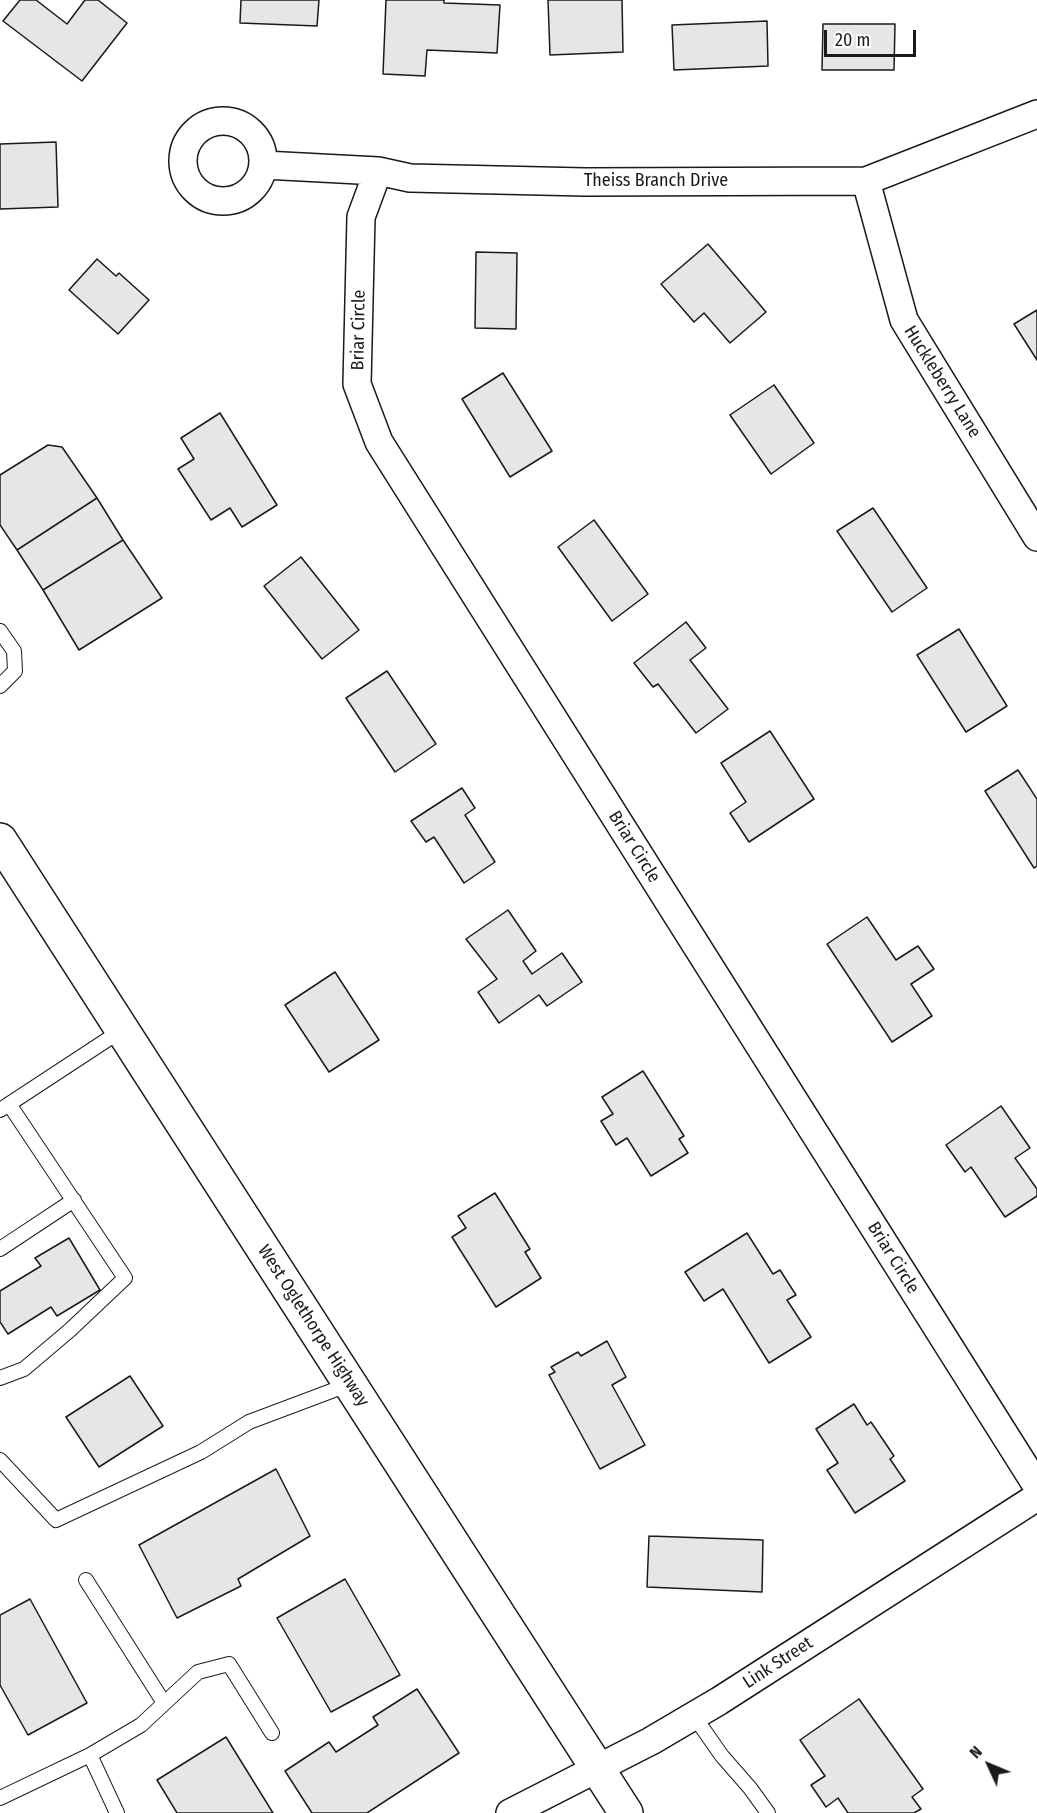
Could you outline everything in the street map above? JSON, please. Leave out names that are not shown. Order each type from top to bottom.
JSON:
[{"type":"highway","name":"West Oglethorpe Highway","points":[[0,840],[626,1813]]},
{"type":"street","name":"Theiss Branch Drive","points":[[264,165],[378,171],[410,178],[562,181],[866,181],[1037,114]]},
{"type":"street","name":"Briar Circle","points":[[378,171],[361,218],[357,384],[379,441],[1037,1486]]},
{"type":"street","name":"Huckleberry Lane","points":[[866,181],[904,320],[1037,537]]},
{"type":"street","name":"Link Street","points":[[510,1813],[651,1742],[1037,1497]]},
{"type":"lane","points":[[0,631],[14,651],[15,671],[0,686]]},
{"type":"lane","points":[[0,1378],[24,1369],[70,1330],[125,1278],[74,1200],[4,1107],[123,1030]]},
{"type":"lane","points":[[0,1249],[74,1200]]},
{"type":"lane","points":[[0,1460],[56,1520],[201,1452],[249,1422],[350,1384]]},
{"type":"lane","points":[[86,1580],[164,1703]]},
{"type":"lane","points":[[0,1798],[90,1755],[141,1725],[198,1672],[230,1664],[272,1733]]},
{"type":"lane","points":[[694,1716],[722,1756],[768,1813]]},
{"type":"lane","points":[[90,1755],[117,1813]]},
{"type":"building","points":[[20,0],[36,0],[67,24],[85,0],[98,0],[127,23],[82,81],[3,21]]},
{"type":"building","points":[[241,0],[319,0],[317,26],[240,23]]},
{"type":"building","points":[[386,0],[444,0],[444,3],[500,5],[497,53],[427,50],[425,76],[383,74]]},
{"type":"building","points":[[548,0],[622,0],[623,52],[550,55]]},
{"type":"building","points":[[767,21],[768,66],[674,70],[672,25]]},
{"type":"building","points":[[823,24],[895,24],[894,70],[822,70]]},
{"type":"building","points":[[56,142],[58,207],[0,209],[0,144]]},
{"type":"building","points":[[708,244],[766,312],[730,343],[704,313],[694,322],[661,284]]},
{"type":"building","points":[[476,252],[517,253],[516,329],[475,328]]},
{"type":"building","points":[[97,259],[116,276],[119,273],[149,300],[118,334],[69,290]]},
{"type":"building","points":[[1037,310],[1037,360],[1014,324]]},
{"type":"building","points":[[503,373],[552,451],[510,477],[462,399]]},
{"type":"building","points":[[774,385],[814,443],[771,474],[730,415]]},
{"type":"building","points":[[220,413],[277,505],[242,527],[230,508],[211,520],[178,469],[194,459],[181,438]]},
{"type":"building","points":[[48,445],[62,447],[97,498],[17,550],[0,525],[0,475]]},
{"type":"building","points":[[97,498],[123,540],[43,590],[17,550]]},
{"type":"building","points":[[873,508],[927,588],[892,612],[837,531]]},
{"type":"building","points":[[594,520],[648,594],[612,621],[558,547]]},
{"type":"building","points":[[123,540],[162,598],[79,650],[43,590]]},
{"type":"building","points":[[301,557],[359,630],[322,659],[264,586]]},
{"type":"building","points":[[686,622],[706,648],[690,660],[728,709],[696,733],[658,684],[653,687],[634,663]]},
{"type":"building","points":[[959,629],[1007,706],[966,732],[917,655]]},
{"type":"building","points":[[387,671],[436,744],[395,772],[346,698]]},
{"type":"building","points":[[770,731],[814,799],[749,842],[730,813],[746,802],[721,763]]},
{"type":"building","points":[[1018,770],[1037,799],[1037,866],[1034,868],[985,791]]},
{"type":"building","points":[[462,788],[475,808],[465,815],[495,862],[464,883],[434,837],[426,842],[411,821]]},
{"type":"building","points":[[508,910],[536,951],[523,961],[532,974],[562,953],[582,982],[547,1006],[539,995],[499,1023],[478,992],[497,979],[466,939]]},
{"type":"building","points":[[867,917],[896,960],[918,946],[934,969],[911,984],[932,1016],[892,1042],[827,944]]},
{"type":"building","points":[[335,972],[379,1040],[329,1072],[285,1005]]},
{"type":"building","points":[[643,1071],[684,1136],[679,1139],[688,1153],[651,1176],[627,1138],[616,1145],[601,1121],[613,1114],[602,1097]]},
{"type":"building","points":[[1001,1106],[1030,1148],[1015,1158],[1037,1189],[1037,1196],[1005,1217],[971,1167],[965,1172],[946,1145]]},
{"type":"building","points":[[495,1193],[530,1249],[525,1252],[541,1278],[496,1307],[452,1237],[466,1228],[458,1216]]},
{"type":"building","points":[[747,1233],[773,1274],[780,1270],[796,1295],[787,1300],[811,1337],[769,1363],[723,1289],[704,1301],[685,1272]]},
{"type":"building","points":[[69,1238],[100,1290],[57,1316],[51,1307],[8,1334],[0,1322],[0,1291],[41,1266],[35,1258]]},
{"type":"building","points":[[607,1341],[626,1377],[612,1385],[645,1445],[600,1469],[549,1375],[555,1372],[551,1367],[578,1352],[581,1356]]},
{"type":"building","points":[[130,1376],[163,1426],[99,1467],[66,1417]]},
{"type":"building","points":[[854,1404],[867,1425],[871,1422],[894,1456],[890,1459],[905,1481],[855,1513],[827,1470],[838,1463],[816,1429]]},
{"type":"building","points":[[276,1469],[310,1536],[238,1579],[241,1586],[177,1618],[139,1545]]},
{"type":"building","points":[[649,1536],[763,1540],[762,1592],[647,1587]]},
{"type":"building","points":[[345,1579],[400,1675],[331,1712],[277,1618]]},
{"type":"building","points":[[30,1599],[87,1703],[28,1735],[0,1685],[0,1615]]},
{"type":"building","points":[[417,1689],[459,1753],[367,1813],[312,1813],[285,1771],[329,1742],[336,1752],[378,1725],[373,1717]]},
{"type":"building","points":[[859,1699],[923,1789],[912,1797],[921,1809],[914,1813],[848,1813],[838,1798],[826,1807],[811,1785],[825,1776],[800,1740]]},
{"type":"building","points":[[226,1737],[273,1813],[177,1813],[157,1780]]}]
